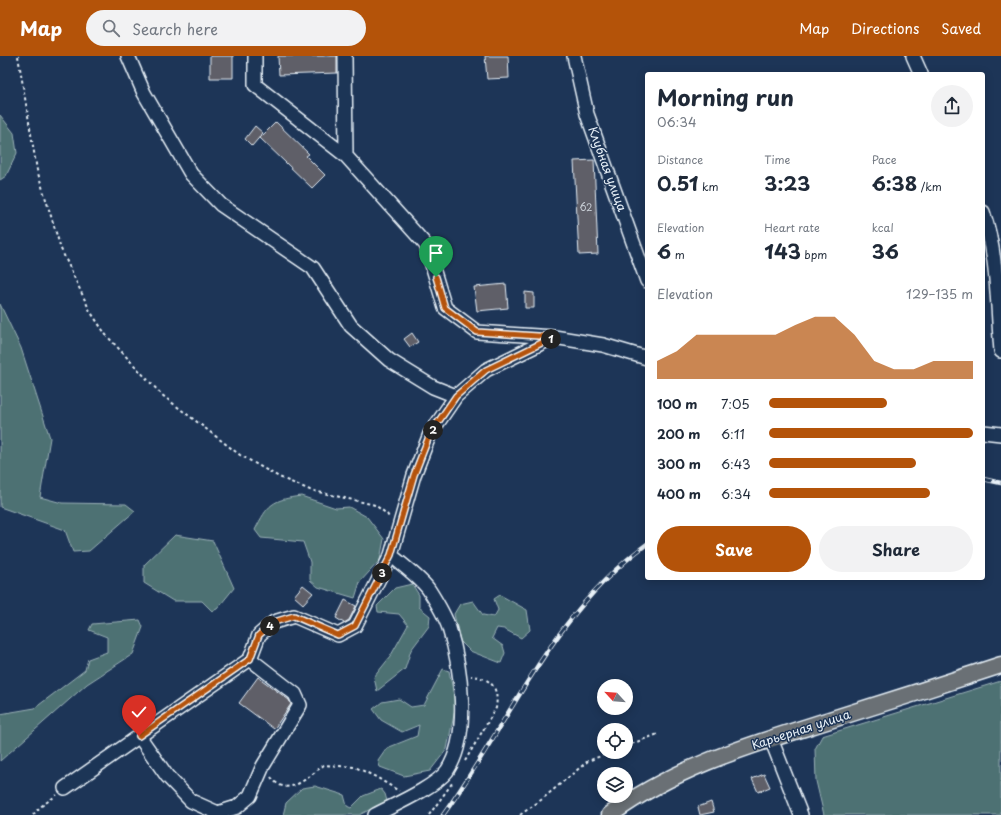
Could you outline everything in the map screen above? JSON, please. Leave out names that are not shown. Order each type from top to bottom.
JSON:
[{"type":"main road","name":"Карьерная улица","points":[[610,815],[631,799],[681,772],[715,758],[1001,665]]},
{"type":"street","points":[[128,56],[144,93],[191,174],[221,205],[313,268],[351,326],[389,360],[433,387],[456,396]]},
{"type":"street","points":[[255,56],[255,85],[346,156],[426,245],[445,308],[477,332],[554,337],[603,345],[645,357]]},
{"type":"street","points":[[345,56],[346,156]]},
{"type":"street","name":"Клубная улица","points":[[574,56],[587,114],[645,275]]},
{"type":"street","points":[[912,56],[920,72]]},
{"type":"street","points":[[985,220],[995,260],[1001,351]]},
{"type":"street","points":[[66,788],[250,659],[259,635],[274,622],[294,616],[338,635],[355,626],[391,555],[414,475],[430,434],[456,396],[486,370],[554,337]]},
{"type":"street","points":[[985,432],[1001,434]]},
{"type":"street","points":[[375,815],[438,781],[447,770],[459,741],[462,718],[462,700],[459,675],[449,627],[428,589],[391,555]]},
{"type":"street","points":[[139,736],[167,776],[191,802],[218,813],[237,807],[250,796],[263,766],[300,705],[294,694],[250,659]]},
{"type":"street","points":[[771,739],[801,815]]},
{"type":"path","points":[[18,56],[37,170],[61,249],[90,312],[106,335],[162,396],[240,455],[279,477],[310,490],[375,505],[387,514],[397,532]]},
{"type":"path","points":[[633,743],[658,734]]},
{"type":"path","points":[[520,815],[542,800],[588,761],[597,757]]},
{"type":"path","points":[[263,766],[276,783],[286,787],[298,784],[324,765],[355,767],[376,777],[408,797]]},
{"type":"path","points":[[34,815],[40,808],[66,788]]},
{"type":"green space","points":[[0,115],[14,133],[17,153],[6,176],[0,180]]},
{"type":"green space","points":[[0,304],[21,348],[50,438],[40,497],[62,503],[126,504],[135,511],[89,551],[73,552],[65,530],[0,507]]},
{"type":"green space","points":[[301,496],[336,508],[349,507],[367,517],[384,539],[380,560],[360,582],[355,598],[318,587],[310,580],[310,562],[303,542],[261,538],[255,530],[264,514],[272,505],[283,499]]},
{"type":"green space","points":[[175,535],[213,541],[234,588],[217,609],[212,611],[202,601],[173,601],[144,583],[144,565]]},
{"type":"green space","points":[[412,584],[419,595],[419,607],[430,616],[429,626],[411,650],[405,669],[377,691],[374,677],[390,657],[408,625],[399,614],[378,612],[377,606],[395,588]]},
{"type":"green space","points":[[500,595],[527,610],[530,630],[521,638],[504,629],[497,628],[492,638],[503,646],[505,653],[501,663],[470,651],[460,641],[454,614],[460,604],[473,601],[483,615],[494,617],[498,610],[494,599]]},
{"type":"green space","points":[[140,620],[143,627],[133,654],[87,684],[0,761],[0,714],[35,708],[85,670],[88,659],[107,652],[107,637],[89,630],[92,624]]},
{"type":"green space","points":[[443,669],[449,671],[456,705],[447,749],[430,771],[404,776],[380,767],[378,761],[387,748],[417,736],[419,725],[402,732],[381,720],[373,709],[382,702],[399,699],[411,707],[424,705]]},
{"type":"green space","points":[[1001,681],[1001,815],[824,815],[816,781],[815,749],[822,736]]},
{"type":"green space","points":[[315,786],[344,795],[347,806],[351,808],[363,796],[381,789],[385,794],[387,801],[359,815],[283,815],[286,803],[302,788]]},
{"type":"building","points":[[210,56],[233,56],[233,78],[210,78]]},
{"type":"building","points":[[278,56],[337,56],[337,73],[279,75]]},
{"type":"building","points":[[485,56],[508,56],[509,78],[487,79]]},
{"type":"building","points":[[276,122],[309,154],[306,156],[325,175],[312,188],[260,138]]},
{"type":"building","points":[[255,126],[263,133],[252,146],[245,139]]},
{"type":"building","points":[[594,160],[598,254],[579,255],[574,161]]},
{"type":"building","points":[[506,284],[508,308],[477,311],[474,287]]},
{"type":"building","points":[[525,292],[534,293],[534,308],[525,308]]},
{"type":"building","points":[[412,333],[418,342],[410,347],[404,339]]},
{"type":"building","points":[[303,585],[313,593],[303,604],[294,596]]},
{"type":"building","points":[[345,600],[356,606],[349,620],[344,623],[336,618]]},
{"type":"building","points":[[258,677],[289,700],[291,704],[274,729],[239,703]]},
{"type":"building","points":[[764,774],[770,787],[758,792],[752,779]]},
{"type":"building","points":[[711,802],[714,812],[700,815],[698,807]]},
{"type":"railway","points":[[985,479],[1001,483]]},
{"type":"railway","points":[[443,815],[534,670],[558,636],[584,602],[614,572],[645,546]]},
{"type":"route","points":[[139,736],[250,659],[259,635],[274,622],[294,616],[338,635],[355,626],[391,555],[414,475],[430,434],[456,396],[486,370],[554,337],[477,332],[445,308],[436,277]]}]
